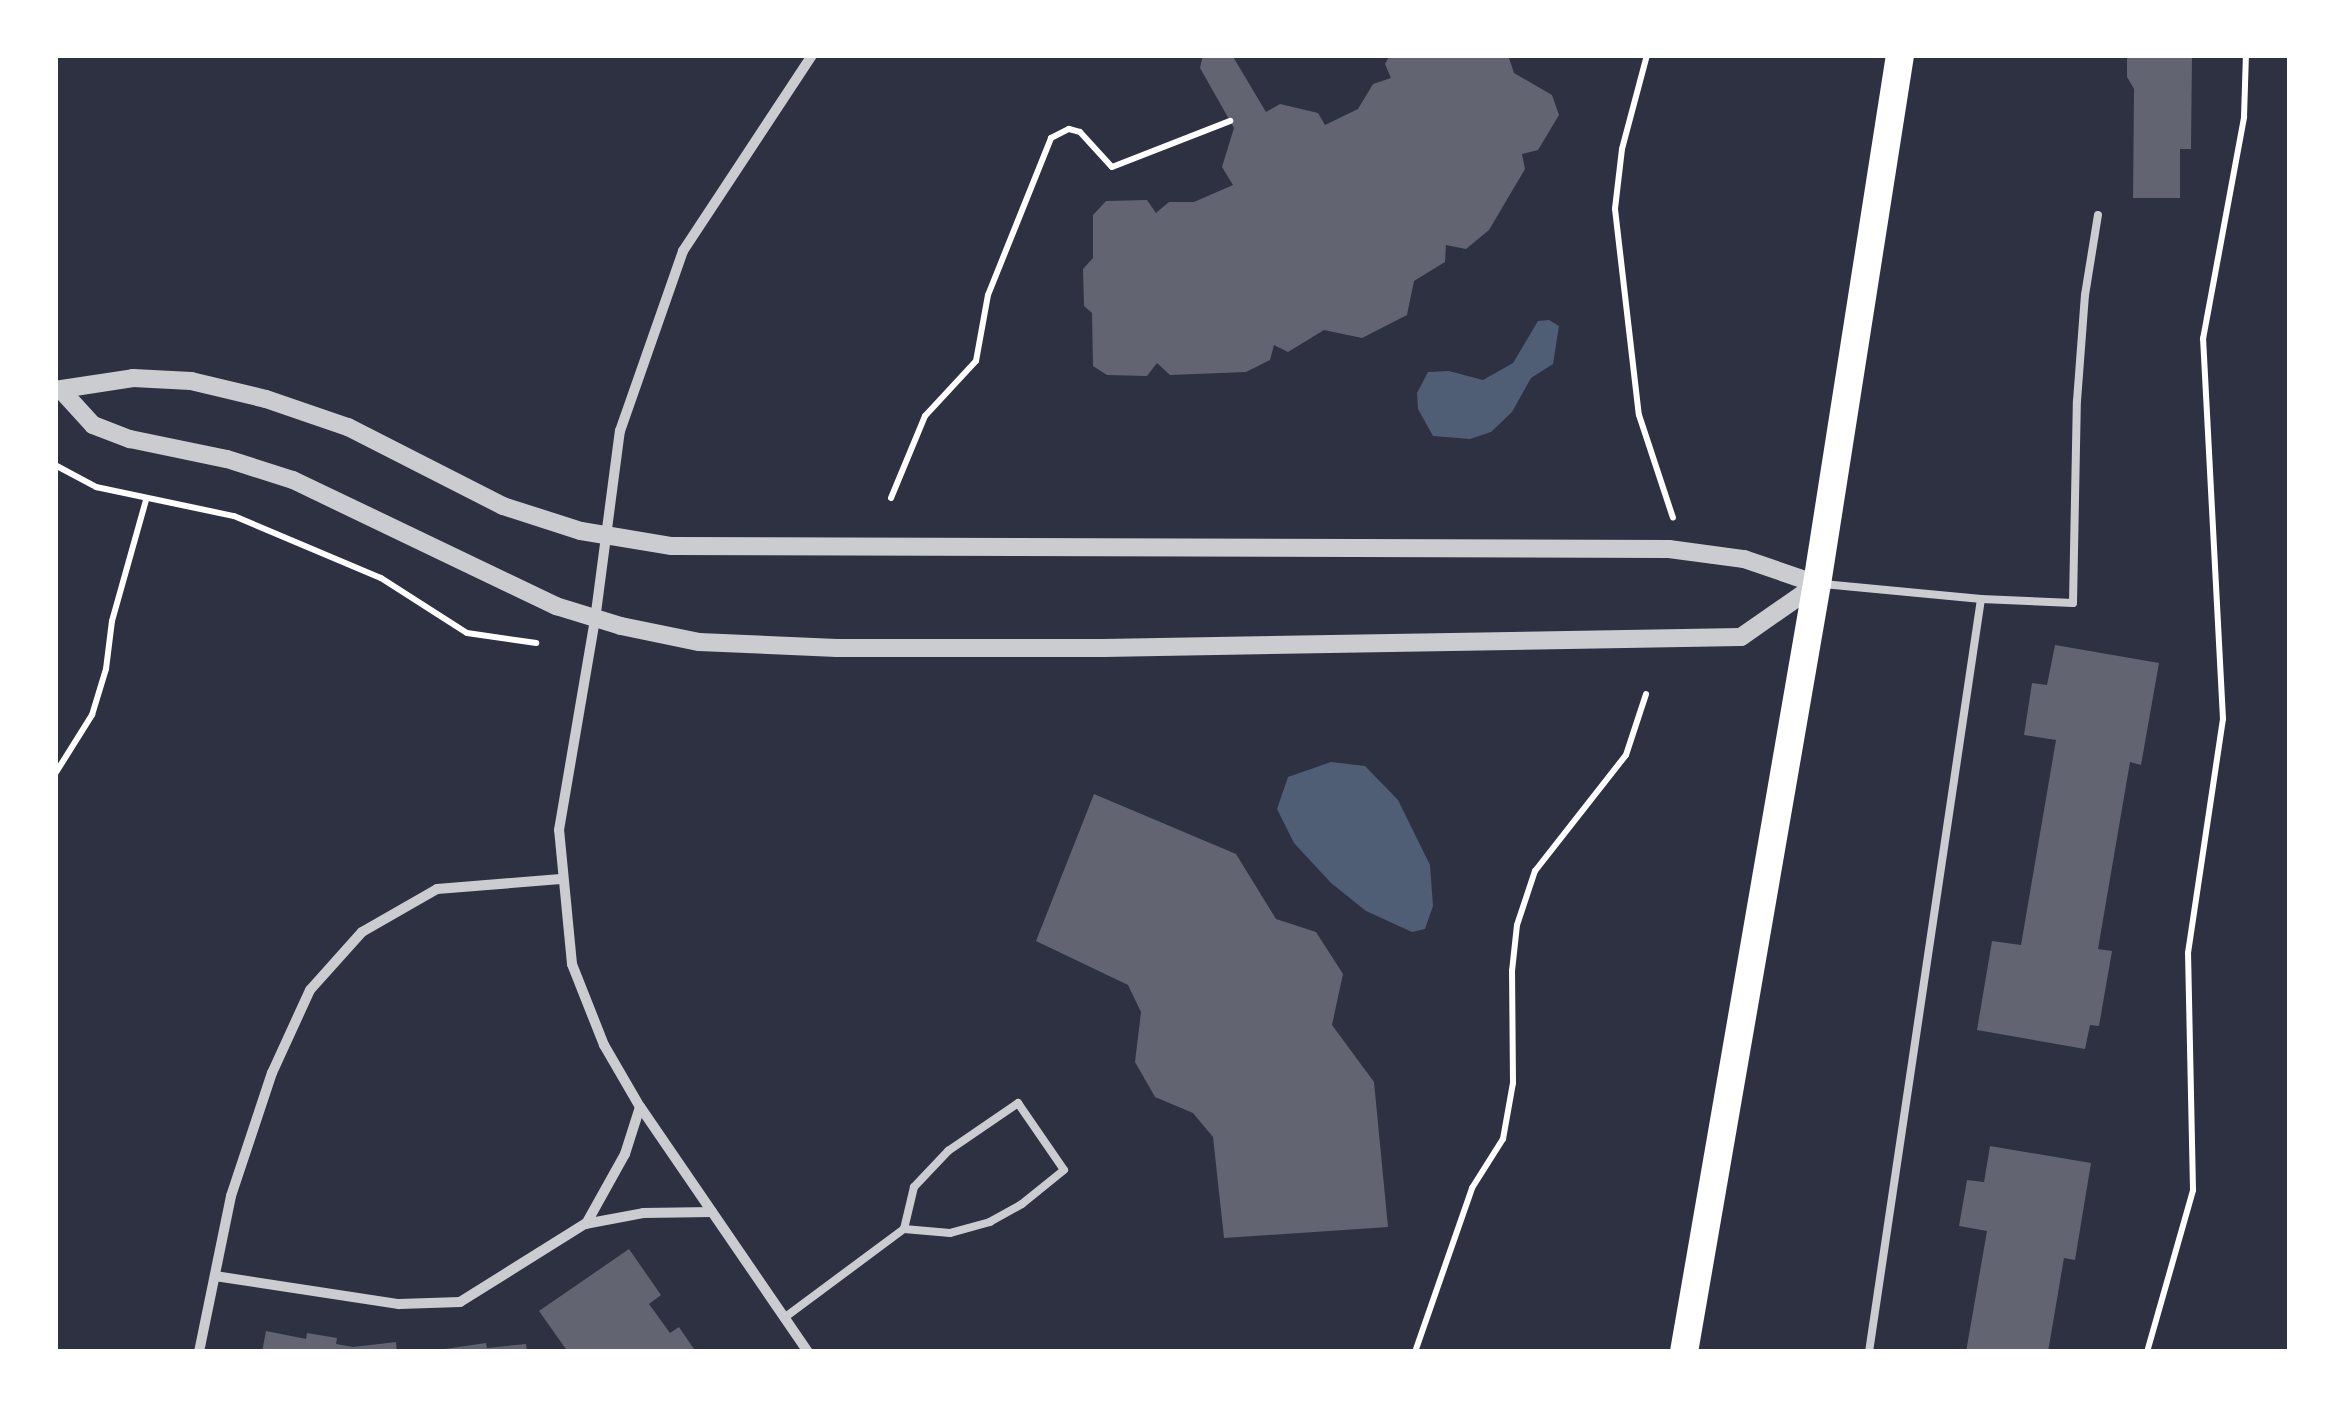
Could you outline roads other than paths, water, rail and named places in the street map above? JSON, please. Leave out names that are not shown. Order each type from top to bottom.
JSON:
[{"type":"highway","points":[[1684,1352],[1816,584],[1900,55]]},
{"type":"street","points":[[808,1352],[640,1107],[586,1008],[572,964],[559,830],[564,782],[595,620],[620,431],[683,251],[812,55]]},
{"type":"street","points":[[59,390],[132,378],[192,381],[266,399],[348,427],[503,506],[605,536],[692,546],[1669,548],[1744,559],[1816,584]]},
{"type":"street","points":[[59,390],[94,425],[130,439],[226,459],[293,480],[556,606],[595,620],[699,642],[837,648],[1740,636],[1816,584]]},
{"type":"street","points":[[199,1352],[231,1196],[266,1090],[310,990],[362,932],[438,889],[561,879]]},
{"type":"street","points":[[586,1224],[624,1154],[640,1107]]},
{"type":"street","points":[[215,1276],[400,1304],[460,1302],[586,1224],[643,1212],[712,1212]]},
{"type":"lane","points":[[1816,584],[1982,599],[2073,602],[2077,401],[2084,294],[2098,215]]},
{"type":"lane","points":[[1869,1352],[1982,599]]},
{"type":"lane","points":[[784,1318],[904,1229],[914,1188],[925,1175],[948,1151],[1018,1103],[1064,1170],[1022,1204],[990,1222],[950,1232],[904,1229]]},
{"type":"water","points":[[1549,320],[1559,326],[1553,364],[1531,378],[1512,412],[1491,432],[1470,439],[1433,436],[1418,409],[1417,393],[1428,372],[1449,371],[1483,380],[1513,363],[1538,321]]},
{"type":"water","points":[[1331,762],[1365,766],[1398,800],[1430,865],[1433,906],[1425,929],[1412,932],[1366,911],[1331,883],[1294,843],[1277,809],[1288,777]]}]
